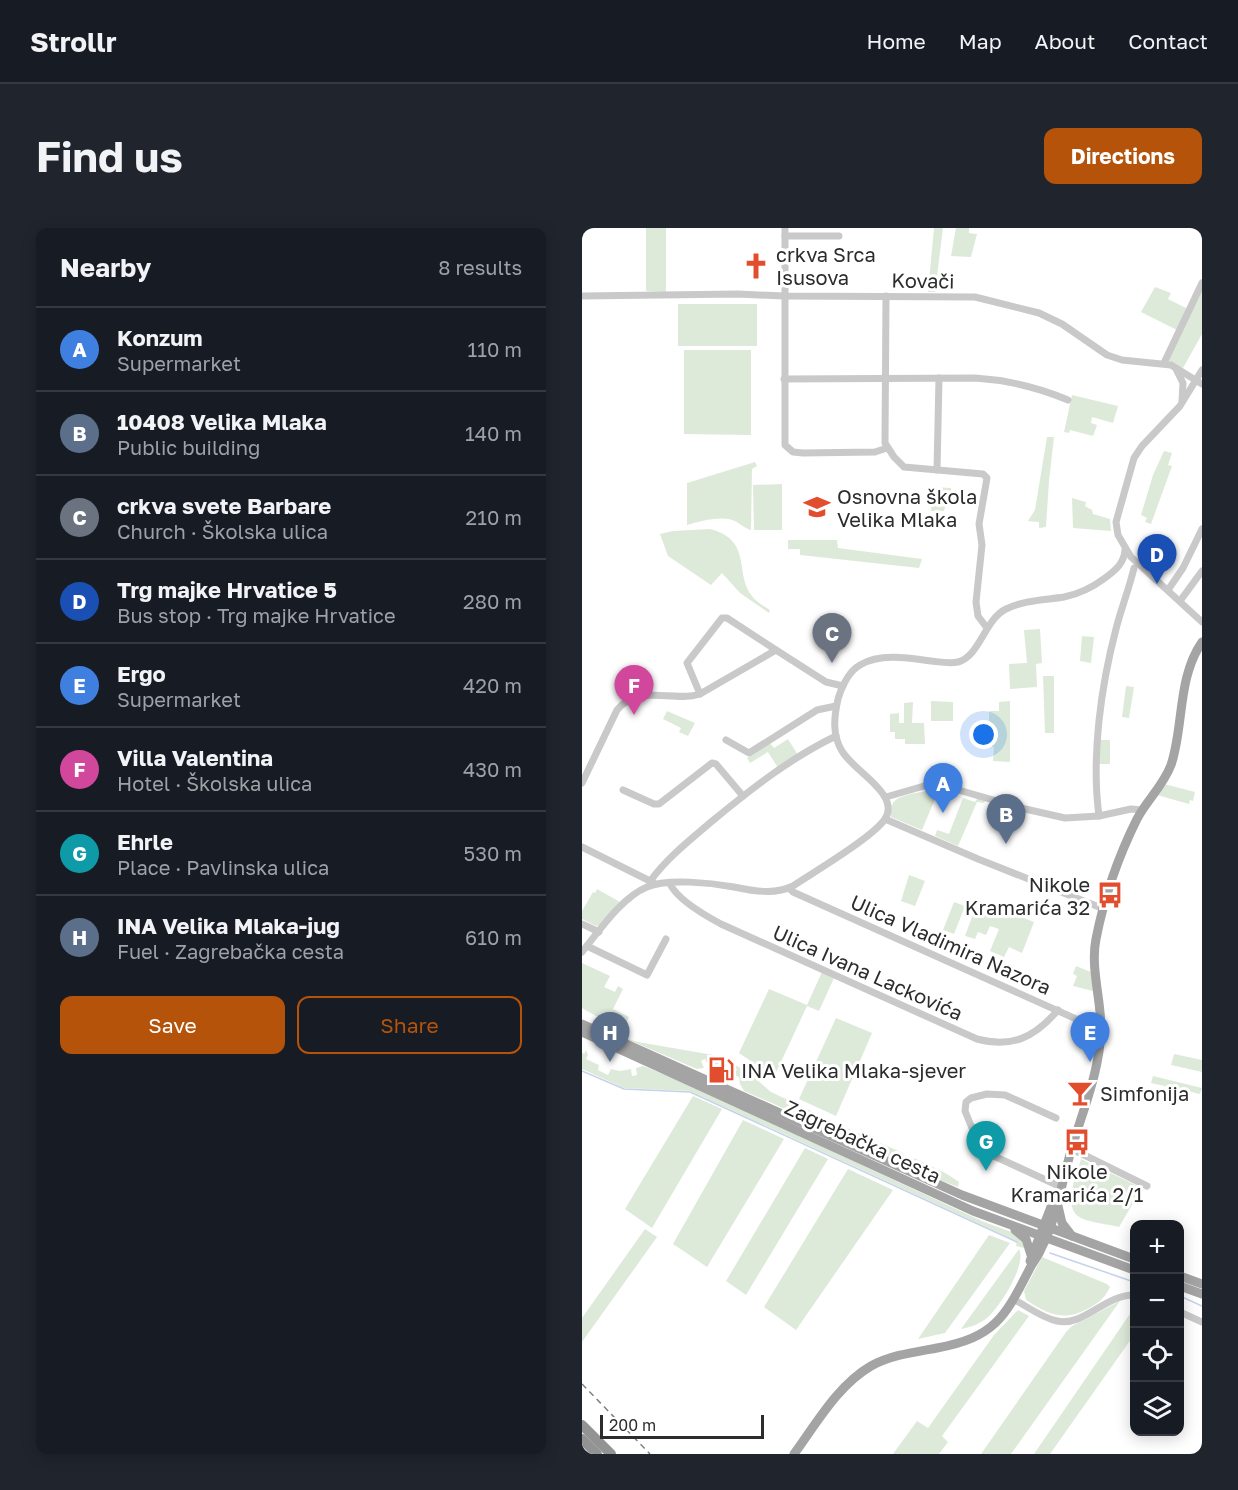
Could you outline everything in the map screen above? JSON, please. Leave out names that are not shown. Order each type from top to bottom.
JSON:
[{"type":"highway","points":[[582,1425],[611,1454]]},
{"type":"highway","points":[[582,1439],[597,1454]]},
{"type":"main road","points":[[1029,1270],[1031,1256],[1058,1202],[1099,1053],[1101,1027],[1095,951],[1104,909],[1118,862],[1142,810],[1161,784],[1172,763],[1191,665],[1202,642]]},
{"type":"main road","points":[[1191,665],[1202,659]]},
{"type":"main road","name":"Zagrebačka cesta","points":[[582,1023],[914,1175],[1130,1268]]},
{"type":"main road","name":"Zagrebačka cesta","points":[[582,1032],[907,1182],[1011,1226],[1074,1238],[1130,1259]]},
{"type":"main road","points":[[794,1454],[840,1393],[862,1371],[896,1356],[958,1343],[979,1335],[999,1321],[1015,1300],[1029,1270],[1061,1187]]},
{"type":"main road","points":[[1058,1202],[1062,1223],[1074,1238]]},
{"type":"main road","points":[[1011,1226],[1026,1239],[1031,1256]]},
{"type":"main road","points":[[1184,1278],[1202,1284]]},
{"type":"main road","points":[[1184,1288],[1202,1294]]},
{"type":"street","points":[[839,236],[785,232],[784,442],[793,452],[803,453],[878,452],[887,448]]},
{"type":"street","points":[[1164,363],[1202,284]]},
{"type":"street","name":"Kovači","points":[[582,296],[738,294],[965,297],[1002,303],[1053,319],[1100,352],[1113,358],[1164,363],[1199,382]]},
{"type":"street","points":[[886,296],[884,429],[887,448],[904,467],[986,475],[988,481],[980,524],[982,545],[976,602],[978,616],[987,628]]},
{"type":"street","points":[[1175,367],[1182,383],[1181,404]]},
{"type":"street","points":[[1202,370],[1199,382],[1134,458],[1116,522],[1118,536],[1125,550],[1143,570],[1202,622]]},
{"type":"street","points":[[938,470],[939,378]]},
{"type":"street","points":[[784,379],[975,378],[1029,386],[1068,400]]},
{"type":"street","points":[[1168,590],[1183,568],[1202,529]]},
{"type":"street","points":[[582,847],[653,882],[712,884],[765,892],[789,888],[863,838],[885,819],[888,808],[886,797],[846,757],[834,726],[836,706],[843,686],[857,667],[873,660],[897,658],[959,662],[970,655],[996,616],[1006,609],[1078,593],[1115,570],[1122,562],[1125,550]]},
{"type":"street","points":[[1115,570],[1134,568],[1143,570]]},
{"type":"street","points":[[1099,816],[1098,746],[1101,698],[1114,637],[1134,568]]},
{"type":"street","points":[[1180,601],[1202,571]]},
{"type":"street","points":[[700,694],[687,663],[722,618],[726,618],[826,682],[843,686]]},
{"type":"street","points":[[582,783],[614,715],[622,704],[642,694],[683,697],[700,694],[776,650]]},
{"type":"street","points":[[726,740],[749,753],[817,710],[836,706]]},
{"type":"street","points":[[666,939],[647,975],[584,949],[630,898],[653,882],[661,867],[682,847],[743,796],[795,759],[836,736]]},
{"type":"street","points":[[623,790],[654,804],[659,804],[705,766],[712,763],[716,764],[743,796]]},
{"type":"street","points":[[886,797],[924,786],[941,785],[1056,817],[1077,818],[1131,809],[1142,810]]},
{"type":"street","points":[[885,819],[1104,909]]},
{"type":"street","name":"Ulica Ivana Lackovića","points":[[670,884],[674,891],[693,907],[721,924],[976,1039],[997,1044],[1020,1040],[1040,1028],[1058,1010]]},
{"type":"street","name":"Ulica Vladimira Nazora","points":[[789,888],[793,892],[1094,1027],[1101,1027]]},
{"type":"street","points":[[582,924],[599,932]]},
{"type":"street","points":[[1056,1118],[998,1094],[971,1098],[964,1107],[981,1150],[1061,1187]]},
{"type":"street","points":[[1071,1149],[1147,1186]]},
{"type":"street","points":[[1015,1300],[1051,1320],[1063,1322],[1082,1317],[1114,1298],[1130,1296]]},
{"type":"street","points":[[1184,1314],[1202,1322]]},
{"type":"green space","points":[[646,228],[666,228],[666,292],[646,291]]},
{"type":"green space","points":[[934,228],[943,228],[935,292],[928,292]]},
{"type":"green space","points":[[956,228],[969,228],[969,233],[977,234],[971,257],[951,256]]},
{"type":"green space","points":[[1155,287],[1171,293],[1168,299],[1188,309],[1177,330],[1141,312]]},
{"type":"green space","points":[[1202,288],[1202,334],[1183,368],[1171,363],[1168,359]]},
{"type":"green space","points":[[678,304],[757,304],[757,346],[678,346]]},
{"type":"green space","points":[[684,350],[751,350],[751,435],[684,434]]},
{"type":"green space","points":[[1072,395],[1118,406],[1113,423],[1092,417],[1091,423],[1097,425],[1093,436],[1070,430],[1069,433],[1064,432]]},
{"type":"green space","points":[[1047,437],[1054,437],[1046,527],[1039,528],[1039,522],[1028,521],[1035,510]]},
{"type":"green space","points":[[1164,451],[1172,453],[1168,465],[1172,466],[1151,524],[1145,522],[1147,518],[1141,515],[1153,475]]},
{"type":"green space","points":[[755,462],[757,466],[752,469],[751,530],[729,519],[711,519],[687,525],[687,483]]},
{"type":"green space","points":[[782,484],[782,530],[754,530],[753,485]]},
{"type":"green space","points":[[933,487],[951,488],[951,491],[957,491],[956,500],[947,500],[944,511],[931,511]]},
{"type":"green space","points":[[1072,498],[1086,502],[1085,506],[1092,510],[1093,514],[1110,519],[1111,531],[1073,528]]},
{"type":"green space","points":[[710,529],[723,534],[732,541],[740,558],[747,587],[756,600],[770,610],[769,613],[740,593],[722,573],[711,585],[668,556],[660,534]]},
{"type":"green space","points":[[788,540],[837,540],[838,548],[922,559],[919,568],[800,555],[800,549],[788,549]]},
{"type":"green space","points":[[1040,629],[1042,663],[1036,664],[1037,687],[1010,689],[1009,664],[1027,663],[1024,630]]},
{"type":"green space","points":[[1082,636],[1094,637],[1091,663],[1080,661]]},
{"type":"green space","points":[[1043,676],[1054,676],[1054,733],[1045,733]]},
{"type":"green space","points":[[1126,686],[1134,687],[1129,718],[1122,717]]},
{"type":"green space","points":[[931,701],[953,702],[953,721],[931,721]]},
{"type":"green space","points":[[1010,701],[1010,762],[993,761],[994,747],[989,746],[989,711],[999,711],[999,702]]},
{"type":"green space","points":[[913,702],[912,723],[924,723],[925,744],[905,744],[905,739],[895,739],[895,732],[890,732],[890,714],[899,713],[899,723],[904,723],[904,703]]},
{"type":"green space","points":[[667,711],[695,723],[688,736],[679,732],[681,728],[663,719]]},
{"type":"green space","points":[[788,739],[798,755],[778,768],[768,752],[750,763],[747,758],[770,743],[774,748]]},
{"type":"green space","points":[[1099,740],[1110,740],[1110,764],[1098,764]]},
{"type":"green space","points":[[1164,784],[1195,792],[1193,801],[1190,800],[1189,804],[1157,795]]},
{"type":"green space","points":[[936,790],[935,799],[922,830],[891,817],[892,805],[901,797]]},
{"type":"green space","points":[[978,797],[986,800],[984,803],[977,802],[958,846],[935,836],[937,830],[949,834],[963,798],[975,802]]},
{"type":"green space","points":[[909,875],[925,881],[915,906],[901,901]]},
{"type":"green space","points":[[597,889],[620,902],[601,925],[596,926],[582,919],[582,911]]},
{"type":"green space","points":[[954,902],[965,906],[954,934],[943,930]]},
{"type":"green space","points":[[996,907],[1034,922],[1022,953],[1009,947],[1004,957],[990,951],[999,929],[990,926],[986,935],[978,932],[975,939],[965,936],[975,909],[992,916]]},
{"type":"green space","points":[[582,963],[610,976],[604,987],[615,992],[618,986],[623,989],[613,1009],[629,1017],[622,1031],[582,1008]]},
{"type":"green space","points":[[1076,966],[1091,972],[1093,991],[1073,986],[1077,976],[1073,974]]},
{"type":"green space","points":[[822,972],[834,978],[819,1011],[807,1006],[773,1079],[739,1053],[769,989],[807,1005]]},
{"type":"green space","points":[[836,1018],[872,1033],[836,1116],[799,1099]]},
{"type":"green space","points":[[622,1037],[638,1042],[719,1056],[749,1073],[771,1092],[866,1137],[853,1140],[823,1126],[805,1121],[783,1108],[744,1091],[739,1077],[734,1075],[737,1069],[721,1059],[717,1066],[713,1064],[716,1056],[711,1056],[712,1064],[708,1065],[705,1059],[701,1061],[704,1068],[697,1069]]},
{"type":"green space","points":[[586,1050],[588,1055],[586,1059],[599,1065],[598,1070],[608,1075],[611,1069],[620,1071],[631,1069],[632,1076],[637,1075],[636,1068],[643,1066],[693,1086],[984,1222],[1017,1234],[1025,1242],[1024,1248],[1016,1246],[1017,1241],[690,1091],[624,1088],[582,1069],[582,1052],[584,1054]]},
{"type":"green space","points":[[1174,1054],[1202,1060],[1202,1072],[1171,1065]]},
{"type":"green space","points":[[1153,1076],[1202,1088],[1200,1094],[1151,1083]]},
{"type":"green space","points":[[693,1096],[722,1109],[652,1228],[625,1209]]},
{"type":"green space","points":[[743,1120],[784,1139],[707,1267],[673,1244]]},
{"type":"green space","points":[[871,1139],[903,1153],[908,1167],[864,1147]]},
{"type":"green space","points":[[805,1148],[828,1159],[746,1295],[726,1281]]},
{"type":"green space","points":[[914,1158],[947,1174],[959,1182],[958,1187],[926,1173],[916,1164]]},
{"type":"green space","points":[[1081,1159],[1142,1188],[1119,1227],[1085,1220],[1075,1213],[1072,1207],[1072,1190]]},
{"type":"green space","points":[[848,1169],[893,1190],[796,1330],[764,1307]]},
{"type":"green space","points":[[645,1229],[657,1237],[582,1342],[582,1318]]},
{"type":"green space","points":[[989,1235],[1010,1243],[945,1333],[918,1339]]},
{"type":"green space","points":[[1019,1249],[1019,1265],[1016,1275],[999,1304],[982,1322],[961,1329]]},
{"type":"green space","points":[[1042,1257],[1110,1287],[1100,1301],[1082,1312],[1066,1316],[1043,1310],[1026,1300],[1024,1291]]},
{"type":"green space","points":[[1120,1301],[1011,1454],[981,1454],[1066,1332],[1072,1326]]},
{"type":"green space","points":[[1018,1310],[1029,1316],[942,1436],[948,1442],[939,1454],[893,1454],[917,1421],[928,1428],[994,1335]]},
{"type":"green space","points":[[1130,1314],[1130,1341],[1050,1454],[1034,1454]]},
{"type":"waterway","points":[[582,1071],[624,1089],[690,1092],[1017,1242]]},
{"type":"waterway","points":[[1050,1253],[1130,1281]]},
{"type":"waterway","points":[[1184,1298],[1202,1306]]},
{"type":"railway","points":[[582,1384],[650,1454]]},
{"type":"place","name":"crkva Srca Isusova","points":[[756,266]]},
{"type":"place","name":"Osnovna škola Velika Mlaka","points":[[817,507]]},
{"type":"place","name":"Trg majke Hrvatice 5","points":[[1157,584]]},
{"type":"place","name":"crkva svete Barbare","points":[[832,663]]},
{"type":"place","name":"Villa Valentina","points":[[634,715]]},
{"type":"place","name":"Konzum","points":[[943,813]]},
{"type":"place","name":"10408 Velika Mlaka","points":[[1006,844]]},
{"type":"place","name":"Nikole Kramarića 32","points":[[1110,895]]},
{"type":"place","name":"INA Velika Mlaka-jug","points":[[610,1062]]},
{"type":"place","name":"Ergo","points":[[1090,1062]]},
{"type":"place","name":"INA Velika Mlaka-sjever","points":[[721,1070]]},
{"type":"place","name":"Simfonija","points":[[1080,1093]]},
{"type":"place","name":"Nikole Kramarića 2/1","points":[[1077,1142]]},
{"type":"place","name":"Ehrle","points":[[986,1171]]}]
